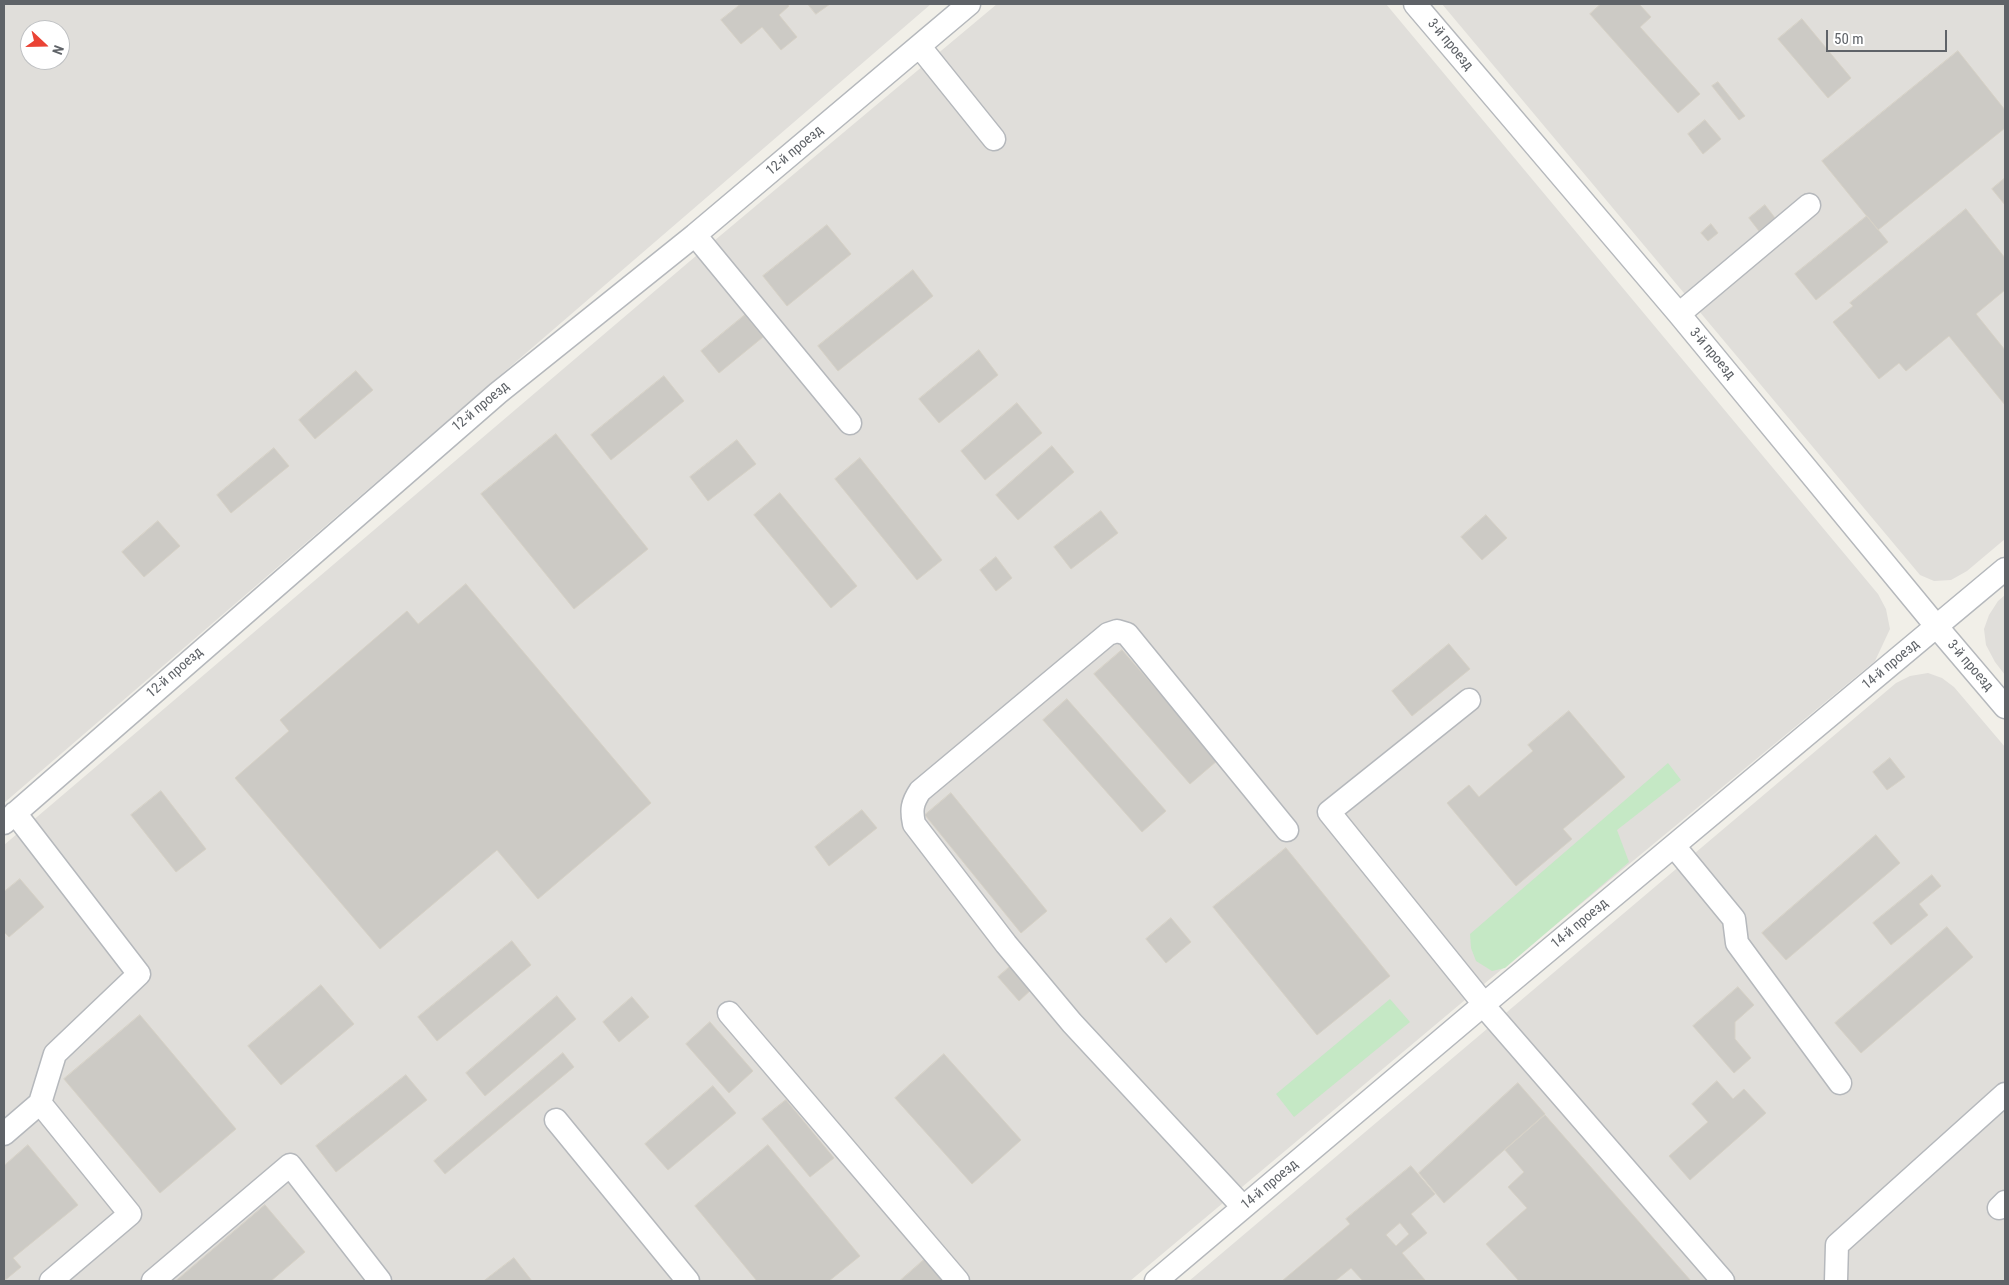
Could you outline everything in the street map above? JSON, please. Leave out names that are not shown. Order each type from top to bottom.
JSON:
[{"type":"street","name":"12-й проезд","points":[[9,818],[490,399],[695,235],[969,4]]},
{"type":"street","name":"3-й проезд","points":[[1415,4],[1679,314],[1937,628],[2005,707]]},
{"type":"street","points":[[920,47],[994,139]]},
{"type":"street","points":[[1679,314],[1809,205]]},
{"type":"street","points":[[695,235],[850,423]]},
{"type":"street","name":"14-й проезд","points":[[1156,1281],[1483,1004],[1937,628],[2005,569]]},
{"type":"street","points":[[1243,1207],[1072,1023],[1006,944],[914,824],[911,811],[914,801],[920,792],[1108,634],[1117,631],[1127,634],[1287,830]]},
{"type":"street","points":[[1469,700],[1329,812],[1483,1004],[1723,1281]]},
{"type":"street","points":[[4,1134],[40,1103],[55,1054],[139,974],[9,818]]},
{"type":"street","points":[[1674,846],[1734,918],[1737,942],[1840,1084]]},
{"type":"street","points":[[729,1014],[958,1281]]},
{"type":"street","points":[[1836,1281],[1837,1245],[2005,1094]]},
{"type":"street","points":[[40,1103],[130,1214],[51,1281]]},
{"type":"street","points":[[556,1120],[688,1281]]},
{"type":"street","points":[[153,1281],[290,1165],[380,1281]]},
{"type":"shaded area","points":[[4,4],[931,4],[4,803]]},
{"type":"shaded area","points":[[997,4],[1386,4],[1878,594],[1886,609],[1890,629],[1875,661],[1490,979],[1130,1281],[4,1281],[4,845],[690,261]]},
{"type":"shaded area","points":[[1442,4],[2005,4],[2005,539],[1967,571],[1951,580],[1934,581],[1920,575]]},
{"type":"shaded area","points":[[2005,595],[2005,675],[1986,645],[1984,629],[1989,615],[1998,601]]},
{"type":"shaded area","points":[[1928,673],[1942,678],[1954,687],[2005,747],[2005,1281],[1189,1281],[1896,683],[1910,676]]},
{"type":"green space","points":[[1668,763],[1681,780],[1617,830],[1629,862],[1505,968],[1492,971],[1476,961],[1471,948],[1470,934]]},
{"type":"green space","points":[[1390,999],[1410,1022],[1294,1117],[1276,1094]]},
{"type":"building","points":[[741,4],[787,4],[789,6],[779,15],[797,37],[781,50],[762,27],[741,44],[721,20]]},
{"type":"building","points":[[808,4],[830,4],[816,14]]},
{"type":"building","points":[[1601,4],[1639,4],[1651,17],[1640,27],[1700,94],[1678,113],[1590,14]]},
{"type":"building","points":[[1802,19],[1851,78],[1828,98],[1778,39]]},
{"type":"building","points":[[1958,51],[2005,110],[2005,128],[1878,230],[1822,161]]},
{"type":"building","points":[[1718,82],[1745,116],[1739,120],[1712,86]]},
{"type":"building","points":[[1705,120],[1721,139],[1703,154],[1688,134]]},
{"type":"building","points":[[2005,178],[2005,205],[1992,189]]},
{"type":"building","points":[[1765,205],[1775,218],[1759,231],[1749,218]]},
{"type":"building","points":[[1966,209],[2005,258],[2005,290],[1976,314],[2005,350],[2005,405],[1949,336],[1906,371],[1899,363],[1879,379],[1833,322],[1853,306],[1850,303]]},
{"type":"building","points":[[1867,216],[1888,242],[1816,300],[1795,274]]},
{"type":"building","points":[[1711,224],[1718,233],[1708,241],[1701,233]]},
{"type":"building","points":[[827,225],[851,254],[787,306],[763,276]]},
{"type":"building","points":[[913,270],[933,296],[838,371],[818,346]]},
{"type":"building","points":[[745,315],[763,337],[719,373],[701,351]]},
{"type":"building","points":[[979,350],[998,375],[939,423],[919,399]]},
{"type":"building","points":[[356,371],[373,390],[315,439],[299,420]]},
{"type":"building","points":[[664,376],[684,401],[611,460],[591,435]]},
{"type":"building","points":[[1017,403],[1042,433],[985,480],[961,451]]},
{"type":"building","points":[[556,434],[648,549],[574,609],[481,494]]},
{"type":"building","points":[[737,440],[756,464],[708,501],[690,477]]},
{"type":"building","points":[[1052,446],[1074,472],[1018,520],[996,495]]},
{"type":"building","points":[[274,448],[289,466],[231,513],[217,495]]},
{"type":"building","points":[[860,458],[942,560],[917,580],[835,479]]},
{"type":"building","points":[[780,493],[857,586],[831,608],[754,515]]},
{"type":"building","points":[[1101,511],[1118,533],[1071,569],[1054,547]]},
{"type":"building","points":[[1486,515],[1507,538],[1482,560],[1461,537]]},
{"type":"building","points":[[158,521],[180,546],[144,577],[122,552]]},
{"type":"building","points":[[996,557],[1012,578],[996,591],[980,570]]},
{"type":"building","points":[[466,584],[651,803],[538,899],[497,850],[380,949],[235,778],[289,731],[280,720],[407,611],[418,624]]},
{"type":"building","points":[[1449,644],[1470,669],[1412,716],[1392,691]]},
{"type":"building","points":[[1122,650],[1218,760],[1190,784],[1094,674]]},
{"type":"building","points":[[1067,699],[1166,811],[1142,832],[1043,720]]},
{"type":"building","points":[[1569,711],[1625,777],[1563,829],[1572,839],[1516,886],[1447,803],[1469,785],[1479,797],[1533,751],[1528,745]]},
{"type":"building","points":[[1890,758],[1905,777],[1887,790],[1873,772]]},
{"type":"building","points":[[161,791],[206,849],[176,872],[131,815]]},
{"type":"building","points":[[951,793],[1047,911],[1021,933],[925,815]]},
{"type":"building","points":[[862,810],[877,828],[829,866],[815,847]]},
{"type":"building","points":[[1876,835],[1900,863],[1786,960],[1762,933]]},
{"type":"building","points":[[1286,848],[1390,976],[1317,1035],[1213,907]]},
{"type":"building","points":[[1932,875],[1941,886],[1919,904],[1928,915],[1891,945],[1873,923]]},
{"type":"building","points":[[20,879],[44,907],[9,937],[4,932],[4,892]]},
{"type":"building","points":[[1171,918],[1191,942],[1166,963],[1146,939]]},
{"type":"building","points":[[1947,927],[1973,957],[1861,1053],[1835,1023]]},
{"type":"building","points":[[512,941],[531,965],[437,1041],[418,1017]]},
{"type":"building","points":[[1012,965],[1033,988],[1019,1001],[998,977]]},
{"type":"building","points":[[321,985],[354,1024],[281,1085],[248,1046]]},
{"type":"building","points":[[1738,987],[1754,1005],[1735,1022],[1735,1039],[1751,1058],[1734,1073],[1693,1026]]},
{"type":"building","points":[[557,996],[576,1019],[485,1096],[466,1073]]},
{"type":"building","points":[[632,997],[649,1017],[619,1042],[603,1022]]},
{"type":"building","points":[[140,1015],[236,1129],[160,1193],[64,1079]]},
{"type":"building","points":[[710,1022],[753,1071],[729,1093],[686,1044]]},
{"type":"building","points":[[563,1053],[574,1067],[445,1174],[434,1161]]},
{"type":"building","points":[[944,1054],[1021,1140],[972,1184],[895,1098]]},
{"type":"building","points":[[406,1075],[427,1100],[336,1172],[316,1146]]},
{"type":"building","points":[[1717,1081],[1733,1099],[1744,1089],[1766,1113],[1690,1180],[1669,1156],[1708,1122],[1692,1104]]},
{"type":"building","points":[[1518,1083],[1545,1114],[1444,1203],[1419,1173]]},
{"type":"building","points":[[713,1086],[736,1113],[668,1170],[645,1144]]},
{"type":"building","points":[[786,1100],[834,1158],[810,1177],[762,1119]]},
{"type":"building","points":[[1545,1115],[1691,1281],[1519,1281],[1486,1244],[1527,1208],[1508,1187],[1524,1172],[1505,1150]]},
{"type":"building","points":[[28,1145],[78,1205],[13,1258],[21,1267],[4,1281],[4,1166]]},
{"type":"building","points":[[768,1145],[860,1256],[829,1281],[757,1281],[695,1206]]},
{"type":"building","points":[[1411,1166],[1435,1194],[1411,1214],[1427,1233],[1402,1253],[1425,1280],[1363,1281],[1351,1268],[1335,1281],[1282,1281],[1350,1224],[1346,1219]],"holes":[[[1400,1223],[1409,1234],[1396,1246],[1386,1235]]]},
{"type":"building","points":[[265,1205],[305,1252],[271,1281],[176,1281]]},
{"type":"building","points":[[514,1258],[532,1281],[484,1281]]},
{"type":"building","points":[[925,1259],[944,1281],[901,1280]]}]
